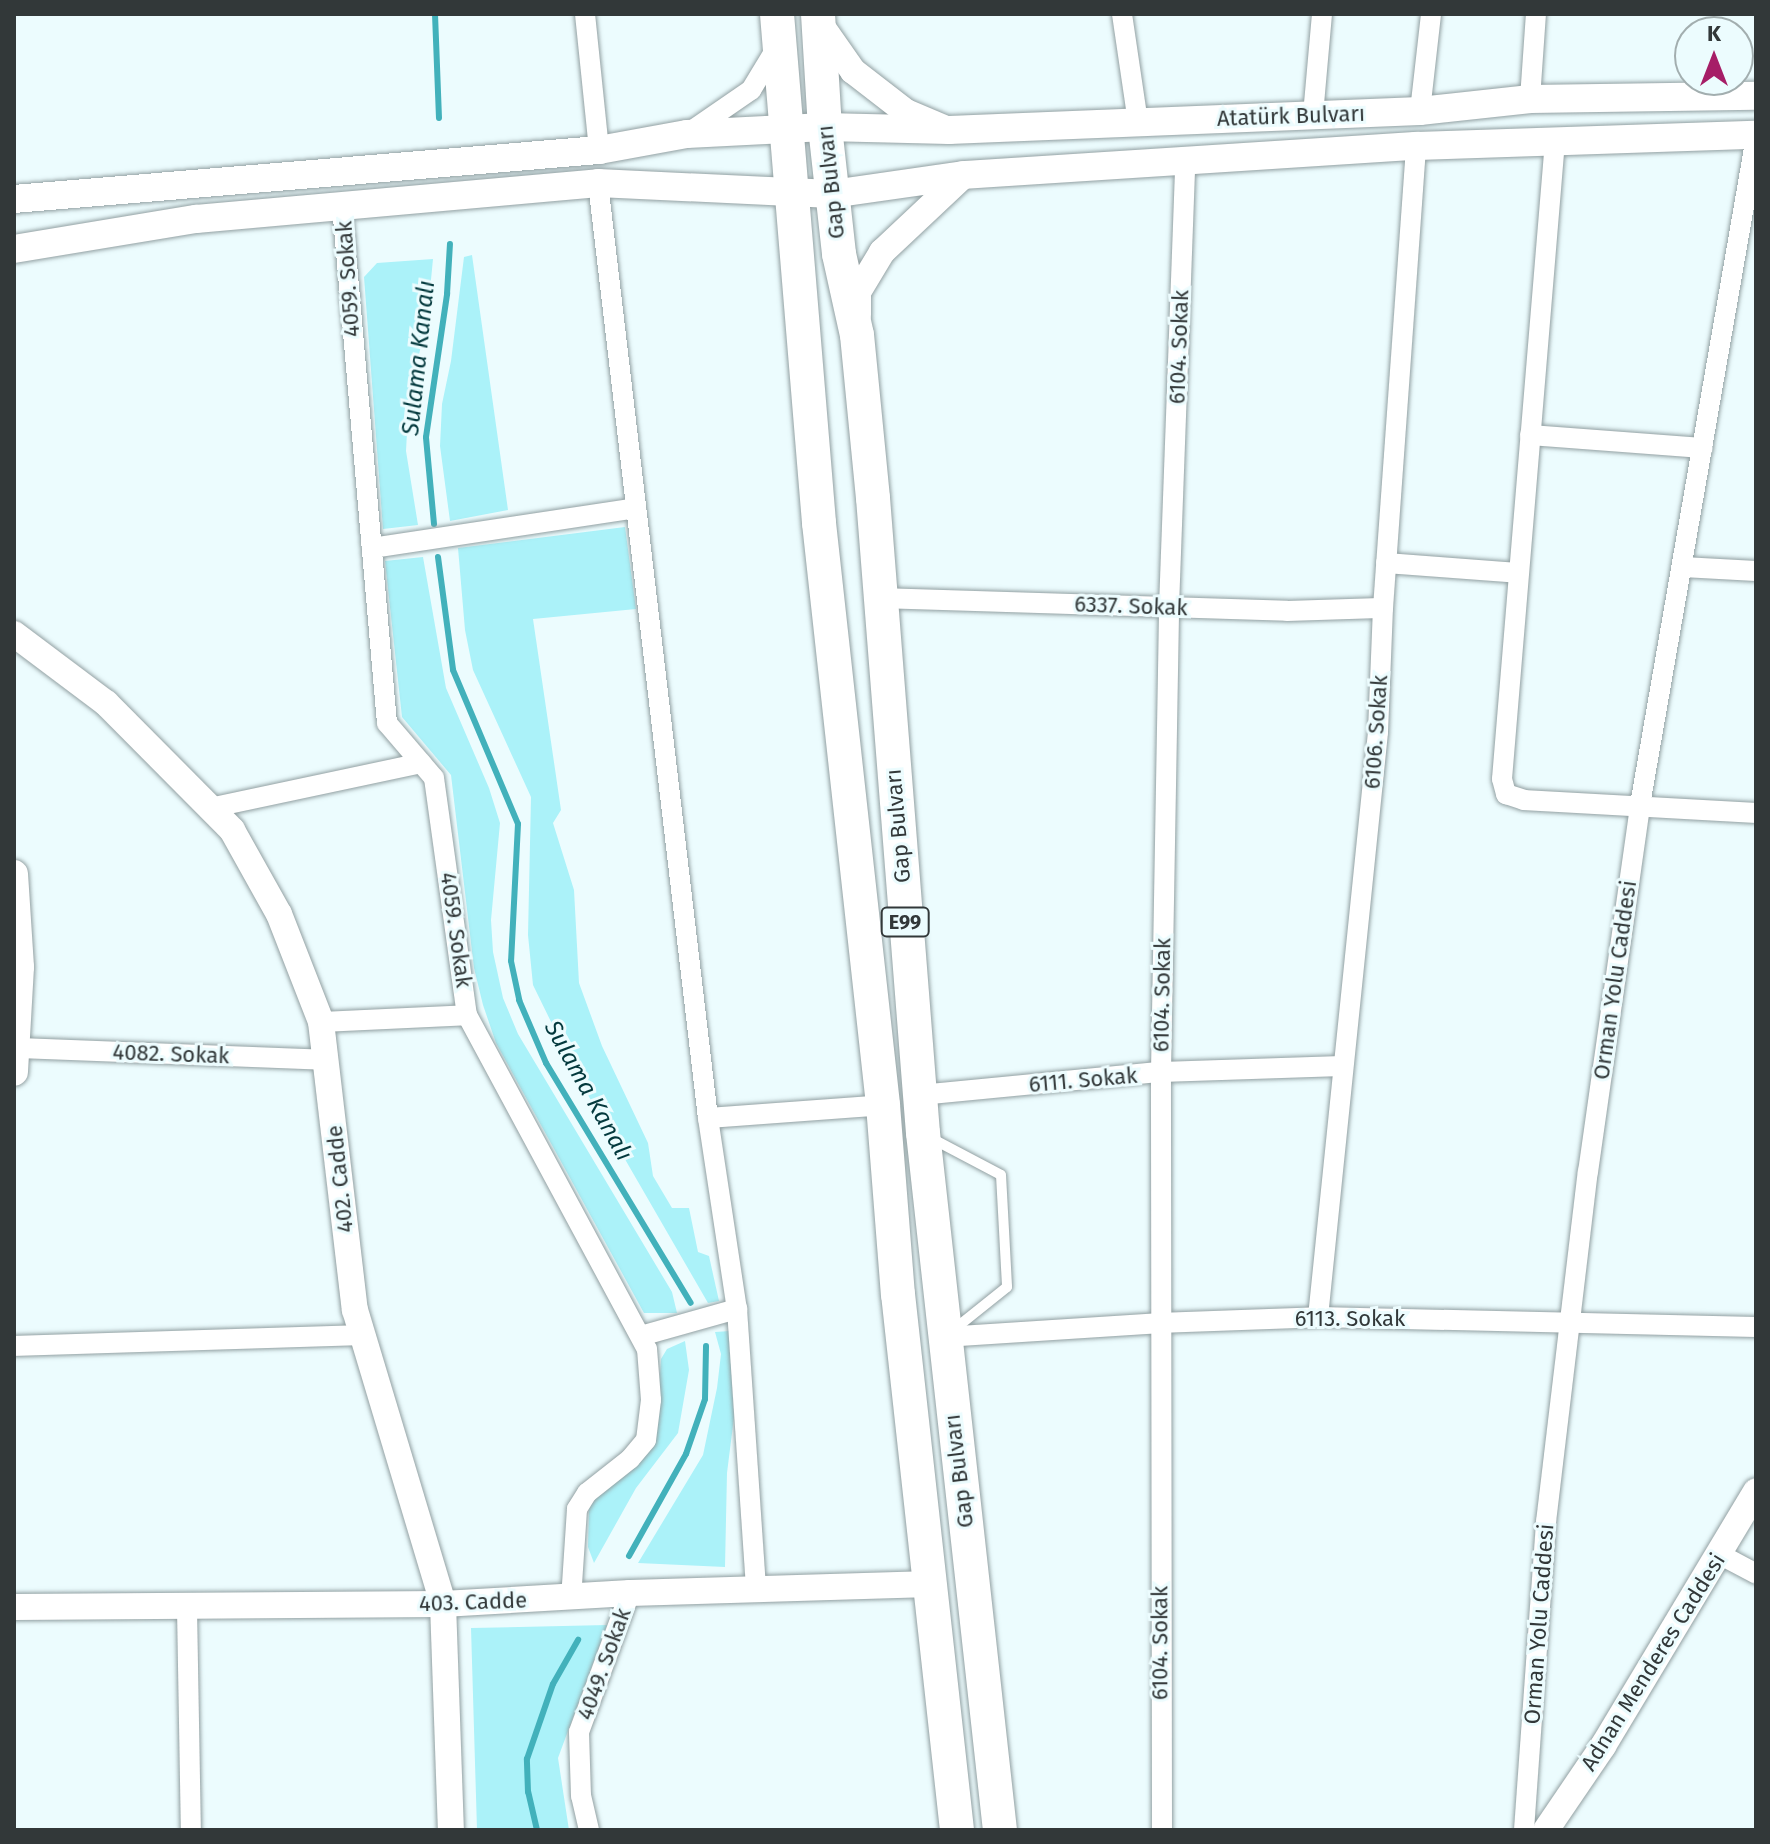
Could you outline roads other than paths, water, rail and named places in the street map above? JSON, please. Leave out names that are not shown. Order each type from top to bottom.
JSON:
[{"type":"highway","name":"Gap Bulvarı","points":[[818,18],[825,127],[839,254],[857,335],[923,1133],[1000,1830]]},
{"type":"highway","name":"Gap Bulvarı","points":[[778,29],[819,523],[883,1105],[898,1294],[957,1830]]},
{"type":"main road","name":"Atatürk Bulvarı","points":[[14,199],[599,150],[687,134],[786,132],[825,127],[949,130],[1420,111],[1530,99],[1756,96]]},
{"type":"main road","name":"Atatürk Bulvarı","points":[[14,249],[196,219],[598,183],[832,194],[964,175],[1416,146],[1756,136]]},
{"type":"main road","points":[[14,874],[20,967],[15,1060]]},
{"type":"street","points":[[585,14],[599,150]]},
{"type":"street","points":[[1122,14],[1138,122]]},
{"type":"street","points":[[1313,115],[1322,14]]},
{"type":"street","points":[[1420,111],[1431,14]]},
{"type":"street","points":[[1530,99],[1536,14]]},
{"type":"street","points":[[818,18],[853,71],[906,112],[949,130]]},
{"type":"street","points":[[687,134],[751,90],[778,29]]},
{"type":"street","name":"Orman Yolu Caddesi","points":[[1524,1830],[1546,1522],[1640,805],[1756,136]]},
{"type":"street","points":[[1555,141],[1502,779],[1506,794],[1524,800],[1756,813]]},
{"type":"street","name":"6106. Sokak","points":[[1318,1317],[1378,732],[1383,608],[1416,146]]},
{"type":"street","name":"6104. Sokak","points":[[1162,1830],[1158,1323],[1161,1072],[1169,607],[1185,161]]},
{"type":"street","points":[[857,335],[858,292],[882,252],[964,175]]},
{"type":"street","points":[[598,183],[708,1118],[737,1309],[756,1589]]},
{"type":"street","name":"4059. Sokak","points":[[342,206],[387,723],[434,778],[467,1015],[647,1349],[651,1400],[646,1440],[630,1459],[587,1493],[577,1509],[571,1599]]},
{"type":"street","points":[[1530,435],[1703,448]]},
{"type":"street","points":[[372,548],[636,508]]},
{"type":"street","points":[[1386,563],[1518,573]]},
{"type":"street","points":[[1683,567],[1756,571]]},
{"type":"street","name":"6337. Sokak","points":[[879,598],[1287,611],[1383,608]]},
{"type":"street","name":"402. Cadde","points":[[14,634],[106,703],[232,830],[279,914],[321,1022],[355,1310],[443,1604],[451,1830]]},
{"type":"street","points":[[210,808],[421,763]]},
{"type":"street","points":[[321,1022],[467,1015]]},
{"type":"street","name":"4082. Sokak","points":[[15,1060],[327,1060]]},
{"type":"street","name":"6111. Sokak","points":[[920,1095],[1161,1072],[1342,1066]]},
{"type":"street","points":[[708,1118],[883,1105]]},
{"type":"street","points":[[641,1336],[737,1309]]},
{"type":"street","name":"6113. Sokak","points":[[944,1337],[1158,1323],[1318,1317],[1756,1327]]},
{"type":"street","points":[[14,1346],[362,1335]]},
{"type":"street","name":"Adnan Menderes Caddesi","points":[[1546,1830],[1603,1746],[1721,1555],[1756,1491]]},
{"type":"street","points":[[1721,1555],[1756,1574]]},
{"type":"street","name":"403. Cadde","points":[[14,1607],[443,1604],[571,1599],[630,1593],[931,1584]]},
{"type":"street","name":"4049. Sokak","points":[[589,1830],[581,1796],[579,1732],[630,1593]]},
{"type":"street","points":[[187,1608],[191,1830]]},
{"type":"lane","points":[[923,1133],[1001,1175],[1007,1287],[944,1337]]},
{"type":"waterway","name":"Sulama Kanalı","points":[[435,14],[439,118]]},
{"type":"waterway","name":"Sulama Kanalı","points":[[434,524],[426,437],[447,294],[450,244]]},
{"type":"waterway","name":"Sulama Kanalı","points":[[438,557],[453,670],[518,824],[511,961],[519,1000],[546,1063],[691,1303]]},
{"type":"waterway","name":"Sulama Kanalı","points":[[629,1556],[686,1454],[705,1399],[706,1346]]},
{"type":"waterway","name":"Sulama Kanalı","points":[[537,1830],[528,1792],[527,1759],[553,1684],[578,1640]]}]
